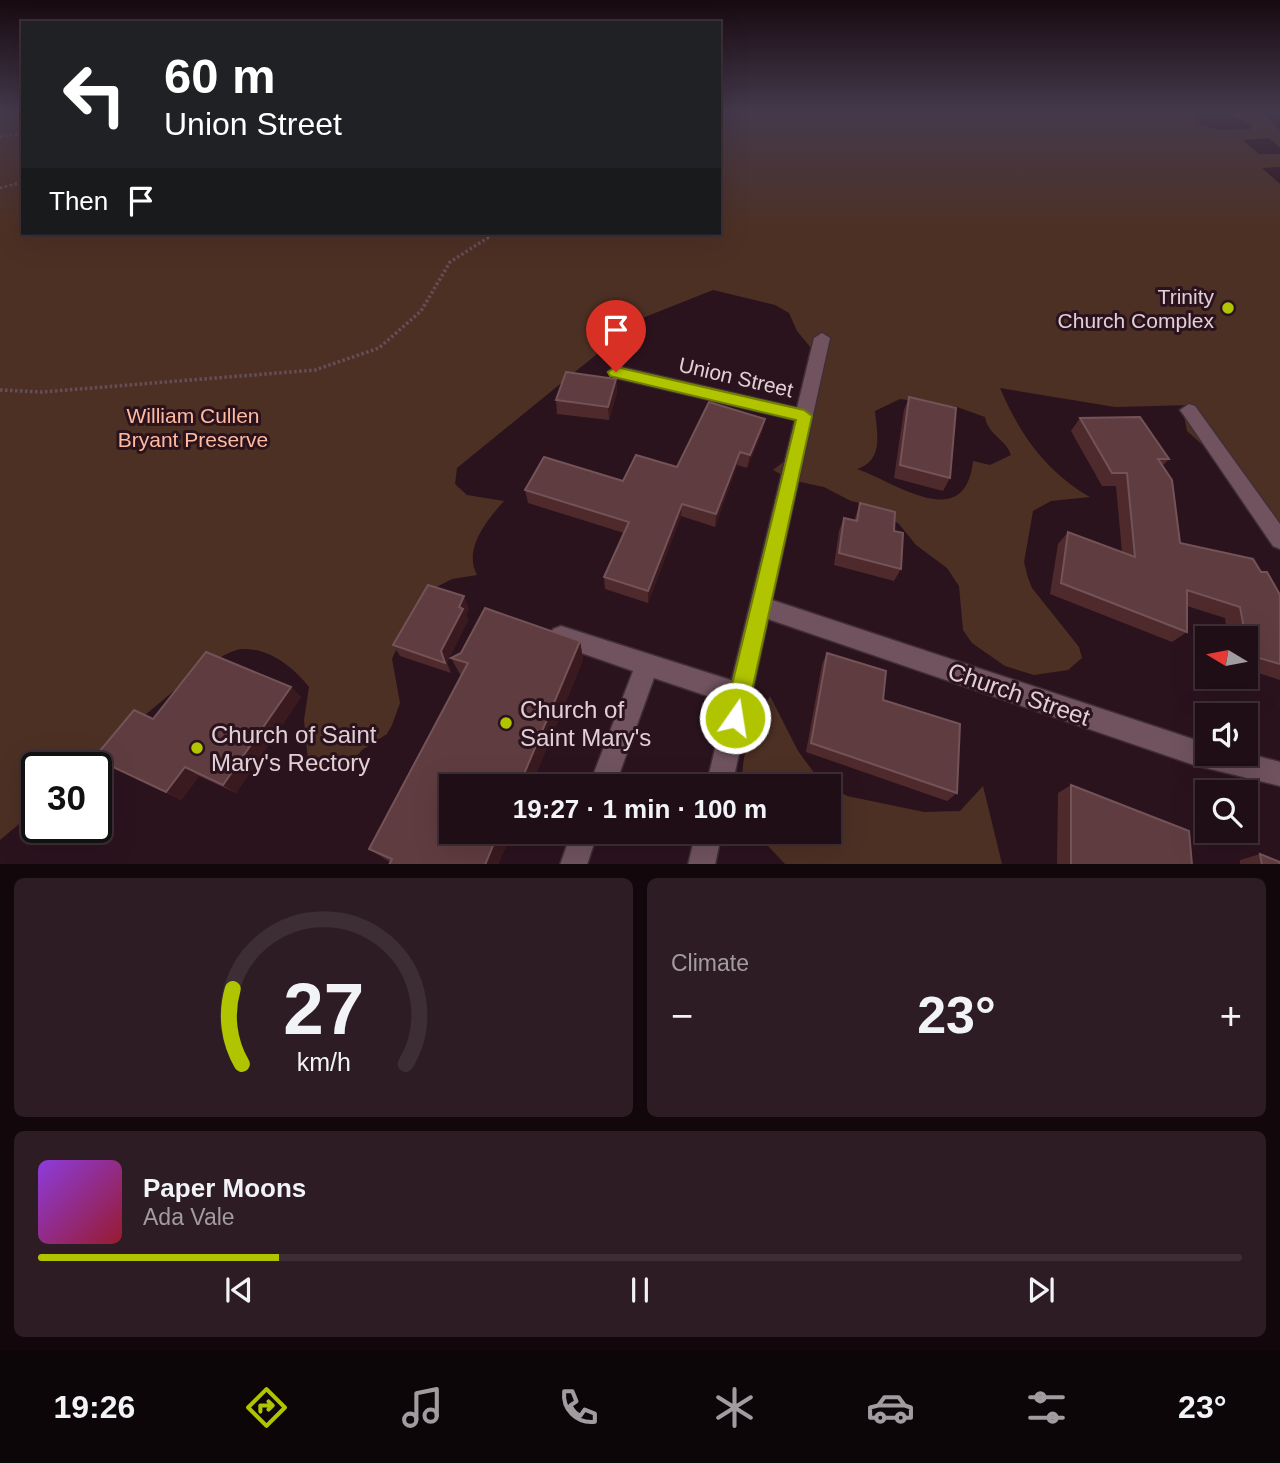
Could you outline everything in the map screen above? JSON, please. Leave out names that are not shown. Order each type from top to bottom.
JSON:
[{"type":"street","points":[[722,774],[822,338]]},
{"type":"street","name":"Union Street","points":[[616,372],[804,416]]},
{"type":"street","points":[[1189,410],[1280,540]]},
{"type":"street","name":"Church Street","points":[[760,606],[1194,753],[1280,774]]},
{"type":"street","points":[[536,628],[740,695]]},
{"type":"street","points":[[606,774],[647,665]]},
{"type":"street","points":[[573,864],[581,844]]},
{"type":"street","points":[[701,864],[706,844]]},
{"type":"path","points":[[0,188],[21,183]]},
{"type":"path","points":[[0,390],[42,392],[315,370],[379,348],[421,311],[450,262],[492,235]]},
{"type":"green space","name":"William Cullen Bryant Preserve","points":[[0,150],[21,150],[21,235],[721,235],[721,150],[1255,150],[1259,154],[1280,154],[1280,167],[1262,168],[1280,184],[1280,538],[1223,463],[1187,431],[1184,416],[1192,405],[1115,407],[1000,388],[1025,436],[1036,450],[1060,476],[1090,497],[1051,501],[1033,511],[1024,562],[1032,588],[1079,647],[1082,658],[1068,670],[1034,675],[1005,666],[972,643],[963,630],[959,586],[947,568],[916,545],[899,524],[876,507],[851,501],[824,487],[791,480],[773,470],[790,457],[816,354],[797,331],[789,313],[775,305],[713,290],[640,319],[457,468],[455,484],[467,495],[504,501],[484,526],[475,545],[473,565],[477,575],[452,579],[421,595],[392,659],[400,703],[392,725],[387,734],[362,750],[349,766],[324,773],[313,768],[308,761],[304,720],[309,687],[296,672],[280,660],[262,652],[242,649],[228,653],[187,681],[103,752],[21,752],[21,822],[0,840]],"holes":[[[900,399],[957,407],[985,417],[1011,455],[990,465],[973,461],[967,483],[957,495],[943,499],[926,498],[857,469],[866,465],[875,453],[875,411]]]},
{"type":"green space","points":[[770,696],[798,751],[815,774],[742,774],[746,750]]},
{"type":"green space","points":[[983,786],[1002,864],[785,864],[766,844],[841,844],[841,792],[847,796],[924,812],[960,811]]},
{"type":"building","points":[[566,372],[616,379],[608,407],[556,400]]},
{"type":"building","points":[[909,397],[956,408],[950,478],[900,465]]},
{"type":"building","points":[[709,402],[765,419],[750,455],[740,452],[716,514],[682,504],[648,591],[604,577],[629,522],[525,490],[544,457],[623,481],[636,455],[677,467]]},
{"type":"building","points":[[1140,417],[1169,459],[1158,459],[1172,480],[1180,543],[1253,559],[1261,572],[1267,572],[1280,595],[1280,664],[1258,658],[1258,626],[1244,626],[1240,607],[1187,590],[1187,632],[1061,583],[1068,532],[1135,557],[1127,473],[1112,473],[1080,418]]},
{"type":"building","points":[[860,503],[895,512],[894,531],[903,533],[901,569],[839,553],[844,518],[857,521]]},
{"type":"building","points":[[428,585],[464,596],[459,607],[463,609],[441,651],[445,663],[393,645]]},
{"type":"building","name":"Church of Saint Mary's","points":[[485,608],[580,641],[524,774],[439,774],[439,844],[494,844],[485,864],[390,864],[392,859],[369,849],[468,663],[451,658],[461,653]]},
{"type":"building","name":"Church of Saint Mary's Rectory","points":[[206,652],[291,687],[223,785],[185,767],[166,792],[112,766],[112,752],[99,752],[134,710],[153,719]]},
{"type":"building","points":[[827,653],[886,671],[883,700],[960,724],[957,793],[811,743]]},
{"type":"building","points":[[1071,785],[1189,831],[1192,864],[1071,864]]},
{"type":"building","points":[[1260,854],[1280,862],[1280,864],[1262,864]]},
{"type":"place","name":"Trinity Church Complex","points":[[1228,308]]},
{"type":"place","name":"Church of Saint Mary's","points":[[506,723]]},
{"type":"place","name":"Church of Saint Mary's Rectory","points":[[197,748]]},
{"type":"route","points":[[616,372],[804,416],[735,718]]}]
